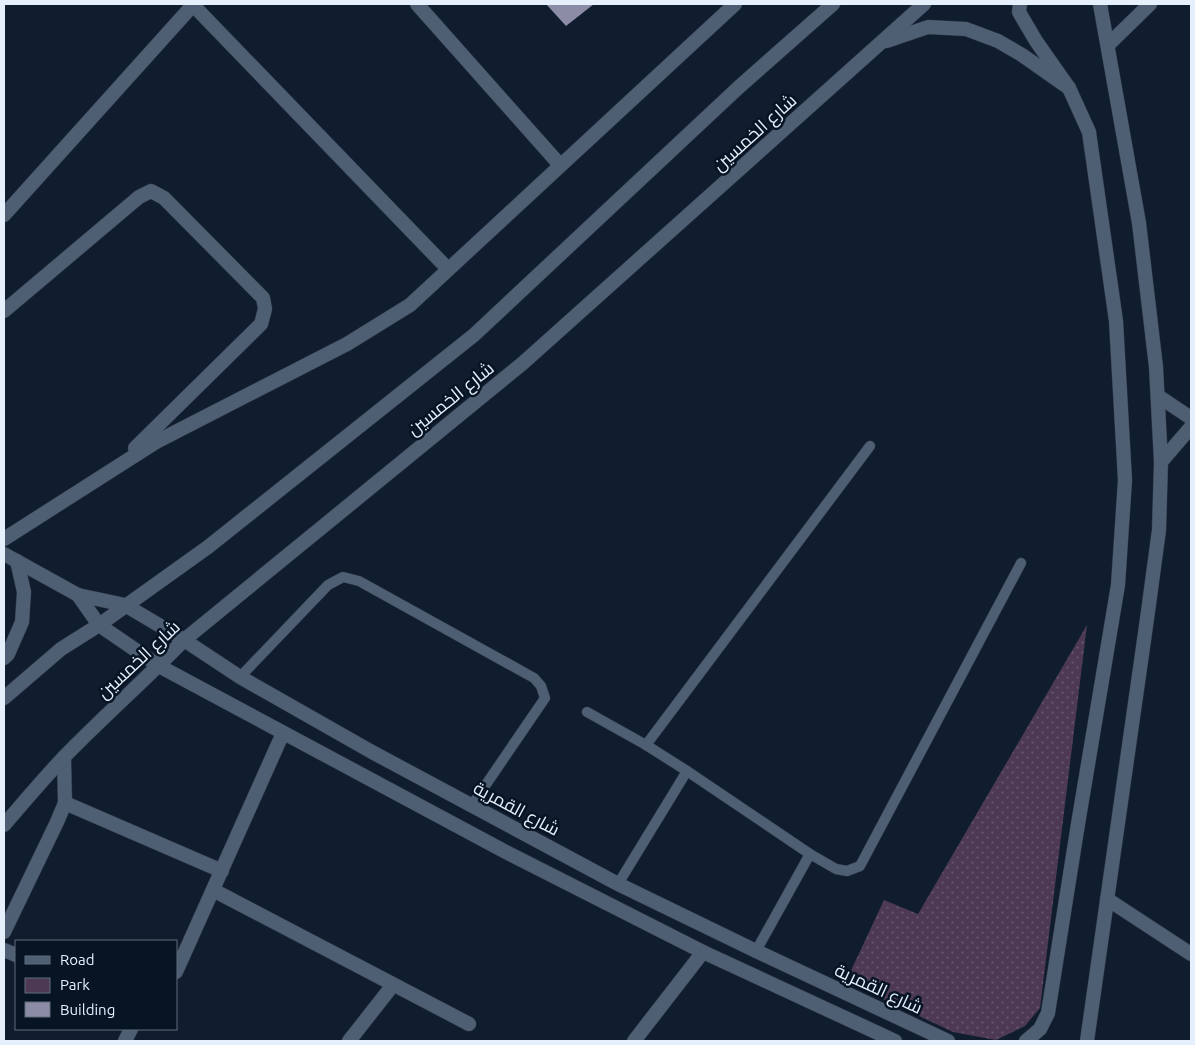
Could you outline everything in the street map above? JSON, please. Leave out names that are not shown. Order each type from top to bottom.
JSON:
[{"type":"street","points":[[4,215],[193,4],[448,269]]},
{"type":"street","points":[[418,4],[560,165]]},
{"type":"street","points":[[4,538],[156,442],[347,344],[410,305],[735,4]]},
{"type":"street","name":"شارع الخمسين","points":[[4,698],[61,649],[99,625],[208,546],[474,335],[739,87],[833,4]]},
{"type":"street","name":"شارع الخمسين","points":[[4,825],[64,757],[184,640],[523,363],[924,4]]},
{"type":"street","points":[[1020,4],[1019,12],[1036,41],[1069,88],[1089,132],[1116,320],[1126,480],[1118,585],[1048,1013],[1040,1029],[1026,1041]]},
{"type":"street","points":[[1092,4],[1108,45]]},
{"type":"street","points":[[1087,1041],[1159,530],[1161,462],[1156,367],[1139,223],[1100,4]]},
{"type":"street","points":[[1108,45],[1150,4]]},
{"type":"street","points":[[882,43],[928,27],[966,29],[998,40],[1069,88]]},
{"type":"street","points":[[4,311],[139,197],[151,191],[164,198],[263,298],[265,309],[261,324],[115,468]]},
{"type":"street","points":[[1158,396],[1191,418]]},
{"type":"street","points":[[1161,462],[1191,427]]},
{"type":"street","name":"شارع القمرية","points":[[4,554],[78,595],[125,605],[184,640],[240,677],[372,752],[618,884],[948,1041]]},
{"type":"street","points":[[4,658],[8,654],[22,622],[24,592],[16,560]]},
{"type":"street","name":"شارع القمرية","points":[[78,595],[99,625]]},
{"type":"street","points":[[99,625],[159,666],[504,851],[703,952],[895,1041]]},
{"type":"street","points":[[178,968],[283,733]]},
{"type":"street","points":[[4,932],[65,803],[64,757]]},
{"type":"street","points":[[65,803],[222,871]]},
{"type":"street","points":[[213,890],[468,1024]]},
{"type":"street","points":[[1107,899],[1191,954]]},
{"type":"street","points":[[634,1041],[703,952]]},
{"type":"street","points":[[349,1041],[392,984]]},
{"type":"lane","points":[[646,745],[870,446]]},
{"type":"lane","points":[[587,712],[646,745],[687,771],[810,854],[836,869],[847,871],[860,866],[1020,563]]},
{"type":"lane","points":[[240,677],[328,585],[343,577],[359,581],[499,658],[534,678],[541,686],[545,698],[472,805]]},
{"type":"lane","points":[[618,884],[687,771]]},
{"type":"lane","points":[[756,951],[810,854]]},
{"type":"green space","points":[[1087,625],[1040,1008],[1025,1026],[996,1040],[953,1032],[870,993],[848,977],[884,900],[918,914]]},
{"type":"building","points":[[546,4],[594,4],[566,26]]}]
